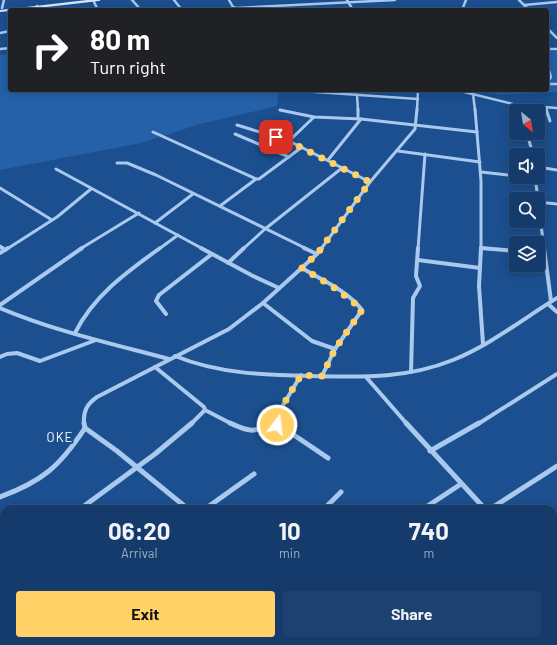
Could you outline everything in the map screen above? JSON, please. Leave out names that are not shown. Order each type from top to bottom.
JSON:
[{"type":"main road","points":[[8,8],[74,0]]},
{"type":"main road","points":[[37,8],[100,0]]},
{"type":"street","points":[[0,9],[4,0]]},
{"type":"street","points":[[132,0],[138,8]]},
{"type":"street","points":[[174,0],[180,8]]},
{"type":"street","points":[[229,0],[233,7],[236,8],[348,1],[395,0]]},
{"type":"street","points":[[519,0],[527,8]]},
{"type":"street","points":[[524,5],[557,2]]},
{"type":"street","points":[[549,31],[557,38]]},
{"type":"street","points":[[549,70],[551,77],[549,80]]},
{"type":"street","points":[[310,92],[418,99]]},
{"type":"street","points":[[0,497],[32,483],[43,476],[76,443],[85,428],[83,417],[84,411],[91,402],[103,393],[229,329],[263,303],[317,254],[370,182],[398,151],[417,126],[418,92]]},
{"type":"street","points":[[464,92],[513,104]]},
{"type":"street","points":[[473,94],[481,172],[480,268],[483,344]]},
{"type":"street","points":[[328,160],[360,119],[357,96]]},
{"type":"street","points":[[550,121],[546,108],[557,108]]},
{"type":"street","points":[[280,110],[314,117],[360,119],[477,132]]},
{"type":"street","points":[[288,141],[314,117]]},
{"type":"street","points":[[237,124],[302,147],[370,182]]},
{"type":"street","points":[[153,132],[256,179]]},
{"type":"street","points":[[235,134],[289,157]]},
{"type":"street","points":[[220,206],[302,147]]},
{"type":"street","points":[[398,151],[480,162]]},
{"type":"street","points":[[412,372],[413,298],[420,286],[416,276],[425,154]]},
{"type":"street","points":[[116,163],[127,163],[133,165],[317,254]]},
{"type":"street","points":[[228,263],[265,229],[342,168]]},
{"type":"street","points":[[545,168],[557,170]]},
{"type":"street","points":[[56,169],[228,263],[279,288]]},
{"type":"street","points":[[481,172],[509,175]]},
{"type":"street","points":[[0,188],[52,220]]},
{"type":"street","points":[[0,253],[52,220],[91,189]]},
{"type":"street","points":[[155,223],[193,194]]},
{"type":"street","points":[[545,201],[557,204]]},
{"type":"street","points":[[139,213],[70,255],[0,306],[16,315],[96,340],[169,360]]},
{"type":"street","points":[[75,333],[83,316],[109,288],[178,235]]},
{"type":"street","points":[[0,246],[5,250]]},
{"type":"street","points":[[481,248],[509,251]]},
{"type":"street","points":[[166,314],[156,301],[159,296],[212,254]]},
{"type":"street","points":[[418,260],[480,268]]},
{"type":"street","points":[[545,264],[549,302],[557,312]]},
{"type":"street","points":[[302,268],[332,286],[362,310],[335,349],[322,376]]},
{"type":"street","points":[[175,356],[202,366],[257,374],[366,377],[392,376],[443,364],[483,344],[557,298]]},
{"type":"street","points":[[263,303],[312,341],[335,349]]},
{"type":"street","points":[[0,357],[14,352],[20,353],[34,361],[40,361],[96,340]]},
{"type":"street","points":[[155,367],[204,407],[205,410],[246,430],[255,431],[264,428],[275,421],[301,375]]},
{"type":"street","points":[[430,450],[478,424],[557,374]]},
{"type":"street","points":[[366,377],[430,450],[481,505]]},
{"type":"street","points":[[85,505],[182,433],[205,410]]},
{"type":"street","points":[[275,421],[277,425],[328,458]]},
{"type":"street","points":[[85,428],[183,505]]},
{"type":"street","points":[[496,505],[557,466]]},
{"type":"street","points":[[211,505],[254,474]]},
{"type":"street","points":[[430,505],[461,484]]},
{"type":"street","points":[[328,505],[341,492]]},
{"type":"shaded area","points":[[549,51],[557,51],[557,92],[500,95],[486,92],[549,92]]},
{"type":"shaded area","points":[[8,54],[8,92],[279,92],[277,106],[200,124],[141,143],[0,170],[0,55]]},
{"type":"district","name":"OKE","points":[[60,437]]},
{"type":"route","points":[[276,137],[302,147],[370,182],[317,254],[302,268],[332,286],[362,310],[335,349],[322,376],[301,375],[276,417],[275,421],[277,425]]}]
